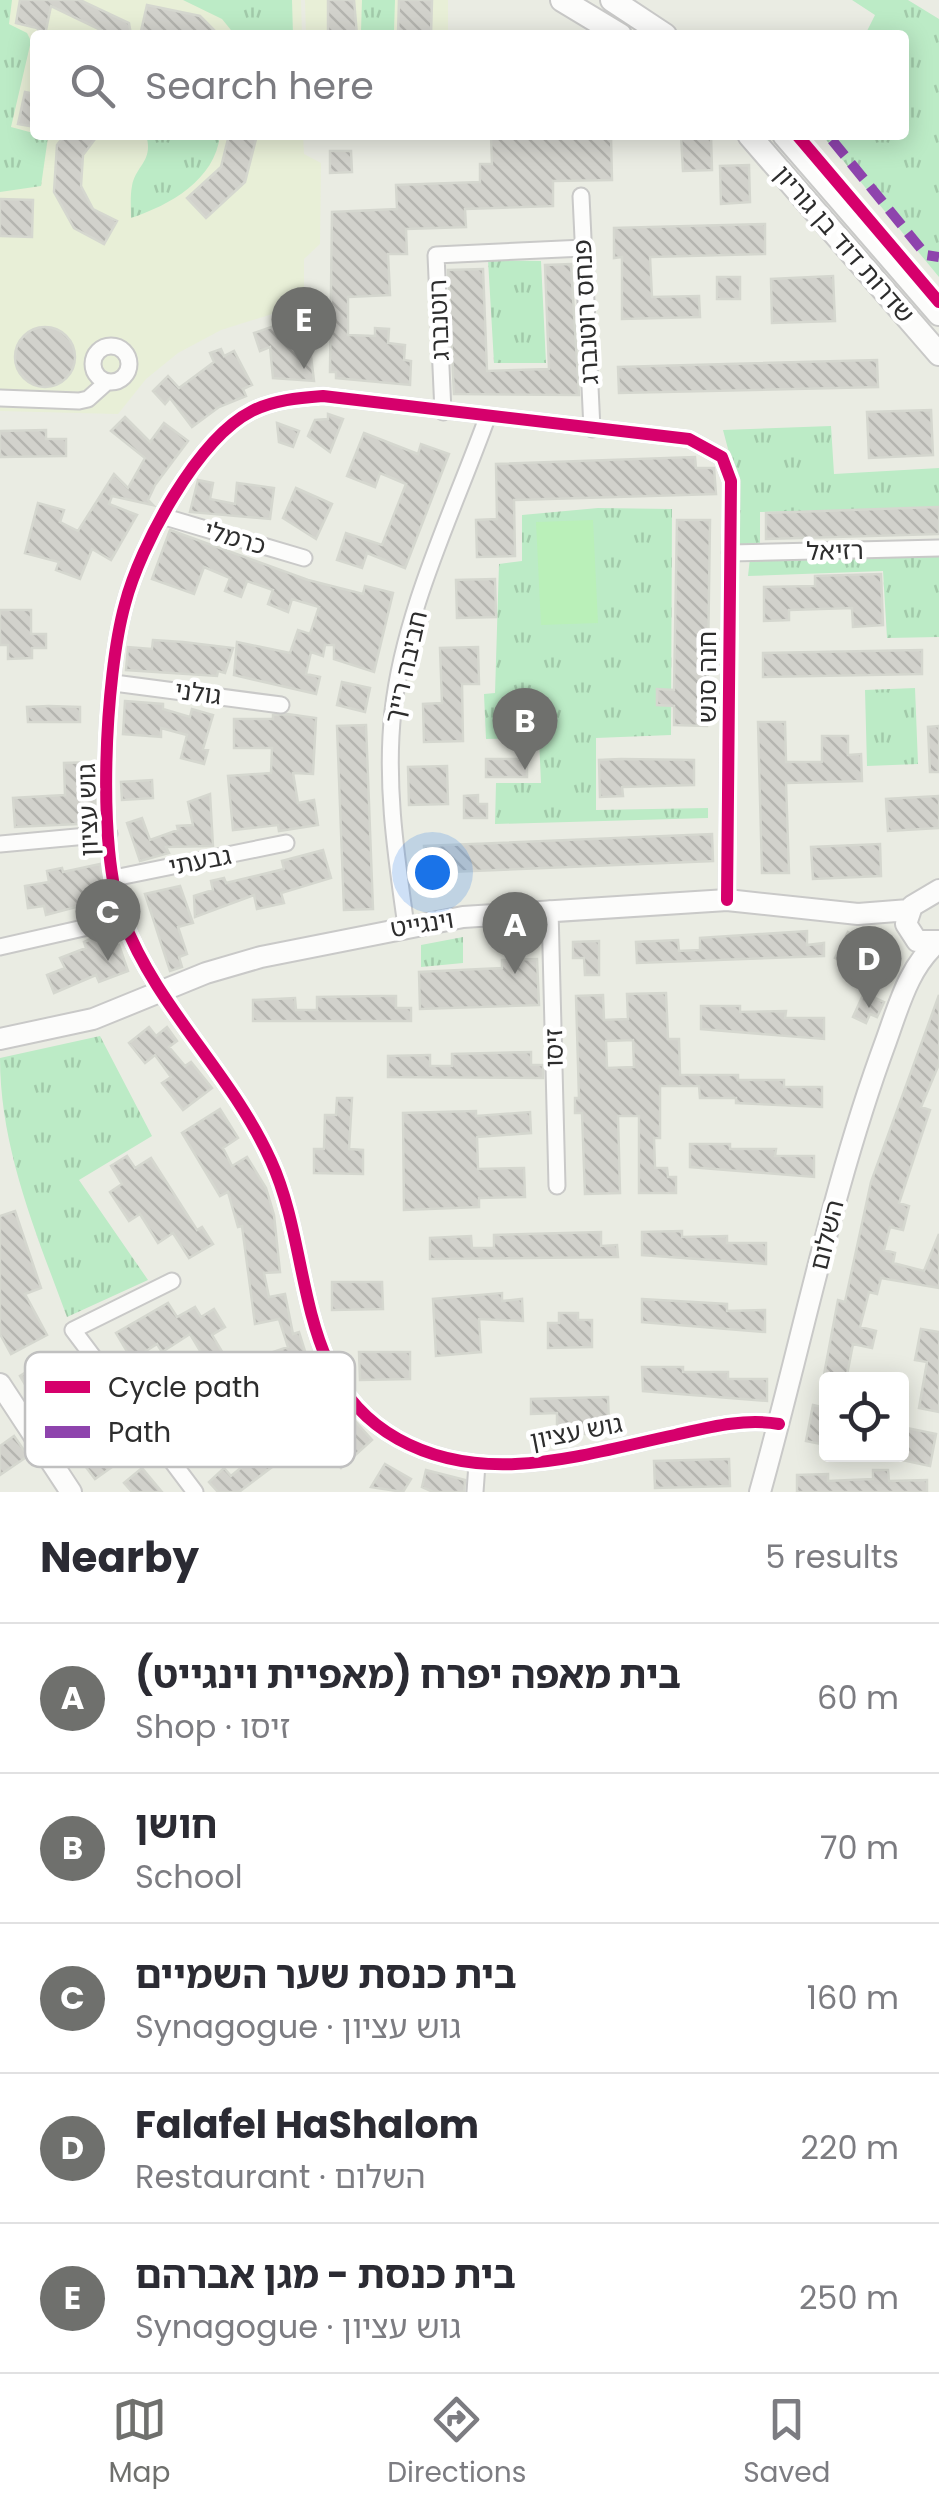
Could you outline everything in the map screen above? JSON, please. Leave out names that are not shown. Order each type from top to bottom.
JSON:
[{"type":"main road","points":[[562,0],[612,30]]},
{"type":"main road","points":[[612,0],[657,30]]},
{"type":"main road","name":"שדרות דוד בן גוריון","points":[[752,140],[939,354]]},
{"type":"main road","name":"שדרות דוד בן גוריון","points":[[788,140],[939,314]]},
{"type":"street","name":"פנחס רוטנברג","points":[[581,196],[592,429]]},
{"type":"street","name":"רוטנברג","points":[[443,412],[436,255],[584,248]]},
{"type":"street","points":[[0,398],[79,402],[107,382]]},
{"type":"street","name":"גוש עציון","points":[[325,1352],[313,1324],[292,1222],[270,1157],[236,1097],[160,991],[122,919],[105,792],[124,607],[133,578],[212,441],[250,412],[271,403],[323,396],[486,418],[690,438],[722,457]]},
{"type":"street","name":"חביבה רייך","points":[[406,926],[392,832],[393,707],[411,630],[486,418]]},
{"type":"street","name":"חנה סנש","points":[[722,457],[731,481],[728,900]]},
{"type":"street","name":"כרמלי","points":[[165,518],[304,558]]},
{"type":"street","name":"רזיאל","points":[[730,553],[939,548]]},
{"type":"street","name":"גולני","points":[[114,684],[282,704]]},
{"type":"street","points":[[0,844],[109,834]]},
{"type":"street","name":"גבעתי","points":[[114,878],[286,844]]},
{"type":"street","name":"וינגייט","points":[[0,1039],[92,1019],[261,957],[406,926],[550,910],[728,900],[858,914],[921,912],[924,943],[939,941]]},
{"type":"street","name":"זיסו","points":[[550,910],[557,1186]]},
{"type":"street","name":"השלום","points":[[908,983],[921,912]]},
{"type":"street","points":[[0,947],[122,919]]},
{"type":"street","name":"השלום","points":[[760,1492],[853,1135],[908,983],[923,954],[939,941]]},
{"type":"street","points":[[90,1352],[73,1330],[172,1281]]},
{"type":"street","points":[[0,1384],[25,1422]]},
{"type":"street","name":"גוש עציון","points":[[355,1403],[377,1427],[402,1442],[477,1464],[537,1464],[719,1425],[779,1424]]},
{"type":"street","points":[[475,1492],[477,1464]]},
{"type":"street","points":[[55,1467],[72,1492]]},
{"type":"street","points":[[176,1467],[195,1492]]},
{"type":"shaded area","points":[[0,0],[301,0],[302,30],[30,30],[30,140],[303,140],[304,154],[321,163],[320,244],[304,259],[304,304],[221,330],[178,353],[146,379],[118,414],[0,411]]},
{"type":"shaded area","points":[[305,0],[448,0],[448,30],[306,30]]},
{"type":"green space","points":[[0,0],[12,0],[9,24],[27,33],[30,45],[11,127],[30,132],[30,140],[48,140],[41,186],[0,192]]},
{"type":"green space","points":[[183,0],[292,0],[293,30],[231,30],[222,19]]},
{"type":"green space","points":[[362,0],[395,0],[394,30],[361,30]]},
{"type":"green space","points":[[852,0],[908,0],[939,19],[939,277],[826,140],[909,140],[909,30],[868,30],[875,15]]},
{"type":"green space","points":[[147,140],[219,140],[200,178],[175,198],[131,218],[132,186]]},
{"type":"green space","points":[[488,260],[541,261],[546,363],[494,363]]},
{"type":"green space","points":[[831,426],[834,474],[939,468],[939,508],[760,512],[760,547],[736,549],[738,487],[723,430]]},
{"type":"green space","points":[[598,508],[672,509],[671,735],[596,738],[596,810],[708,808],[708,818],[495,824],[496,783],[541,783],[539,738],[486,739],[484,694],[495,693],[499,564],[522,561],[522,515]]},
{"type":"green space","points":[[593,520],[598,623],[541,625],[536,522]]},
{"type":"green space","points":[[939,551],[939,637],[887,638],[883,571],[748,576],[750,558]]},
{"type":"green space","points":[[915,688],[918,764],[867,766],[865,690]]},
{"type":"green space","points":[[463,937],[463,963],[421,967],[421,945]]},
{"type":"green space","points":[[100,1036],[152,1136],[79,1180],[148,1280],[67,1317],[13,1157],[0,1058]]},
{"type":"building","points":[[20,0],[80,0],[129,23],[130,30],[101,30],[51,6],[46,30],[16,23]]},
{"type":"building","points":[[328,0],[354,0],[357,30],[328,30]]},
{"type":"building","points":[[399,0],[432,0],[431,30],[398,30]]},
{"type":"building","points":[[147,5],[200,16],[214,30],[141,30]]},
{"type":"building","points":[[25,92],[30,93],[30,126],[18,124]]},
{"type":"building","points":[[61,140],[94,140],[83,155],[81,186],[93,209],[117,221],[104,244],[74,228],[54,192],[57,145]]},
{"type":"building","points":[[228,140],[256,140],[245,182],[206,218],[187,198],[221,167]]},
{"type":"building","points":[[491,140],[611,140],[612,180],[553,181],[553,206],[465,209],[466,227],[406,229],[407,254],[388,254],[390,295],[348,297],[348,335],[375,336],[375,328],[389,329],[388,343],[405,345],[404,360],[411,361],[410,385],[336,378],[336,372],[330,372],[332,212],[397,209],[396,185],[480,182],[480,164],[492,164]]},
{"type":"building","points":[[681,140],[711,140],[712,170],[683,171]]},
{"type":"building","points":[[330,151],[351,151],[352,172],[330,173]]},
{"type":"building","points":[[749,165],[750,202],[721,204],[720,166]]},
{"type":"building","points":[[0,199],[33,200],[32,237],[0,236]]},
{"type":"building","points":[[765,224],[765,254],[650,257],[652,297],[699,296],[700,317],[622,319],[622,257],[614,258],[614,228]]},
{"type":"building","points":[[571,264],[579,395],[454,394],[448,270],[483,269],[487,371],[549,369],[545,265]]},
{"type":"building","points":[[833,276],[835,321],[772,323],[771,279]]},
{"type":"building","points":[[717,277],[740,277],[740,299],[717,299]]},
{"type":"building","points":[[306,315],[314,381],[273,378],[270,347],[260,351],[254,333]]},
{"type":"building","points":[[45,327],[67,335],[75,357],[67,379],[45,387],[23,379],[15,357],[23,335]]},
{"type":"building","points":[[221,349],[224,356],[234,351],[252,385],[243,389],[246,396],[219,407],[192,427],[170,398],[165,404],[153,391],[168,376],[179,388],[214,362],[210,353]]},
{"type":"building","points":[[877,360],[878,387],[619,393],[618,367]]},
{"type":"building","points":[[931,410],[933,455],[869,458],[867,412]]},
{"type":"building","points":[[328,414],[343,419],[330,452],[308,436],[315,420],[328,419]]},
{"type":"building","points":[[125,417],[150,442],[164,423],[188,441],[155,485],[148,500],[153,505],[112,496],[109,504],[137,515],[111,560],[92,549],[80,579],[56,570],[59,562],[25,553],[38,503],[64,510],[60,522],[78,531],[114,474],[128,488],[145,458],[111,431]]},
{"type":"building","points":[[277,423],[299,431],[293,447],[279,442]]},
{"type":"building","points":[[46,430],[46,439],[66,439],[66,456],[0,457],[0,431]]},
{"type":"building","points":[[364,433],[418,454],[421,444],[449,454],[405,568],[367,553],[362,568],[337,560],[346,533],[382,545],[406,484],[380,473],[375,487],[347,476]]},
{"type":"building","points":[[695,457],[696,468],[714,468],[716,494],[514,500],[515,556],[477,557],[476,520],[497,519],[496,464]]},
{"type":"building","points":[[198,480],[213,483],[210,499],[235,504],[237,483],[274,488],[270,519],[190,512]]},
{"type":"building","points":[[296,488],[332,504],[316,539],[283,518]]},
{"type":"building","points":[[939,507],[939,534],[766,539],[766,513]]},
{"type":"building","points":[[677,520],[710,520],[707,726],[674,725],[674,706],[657,705],[657,689],[674,690]]},
{"type":"building","points":[[170,530],[308,580],[363,594],[365,586],[393,593],[374,672],[334,659],[334,645],[325,645],[323,656],[311,652],[306,674],[320,677],[316,694],[234,675],[237,642],[290,653],[298,630],[310,634],[319,607],[292,599],[288,612],[268,604],[273,590],[247,581],[241,597],[225,591],[230,578],[204,567],[194,594],[152,579]]},
{"type":"building","points":[[881,574],[883,625],[853,627],[852,608],[789,610],[789,620],[764,621],[764,587],[815,586],[815,576]]},
{"type":"building","points":[[495,579],[496,617],[457,618],[456,580]]},
{"type":"building","points":[[0,610],[31,610],[31,634],[46,634],[46,648],[32,648],[32,658],[8,659],[8,645],[0,645]]},
{"type":"building","points":[[153,640],[233,648],[225,673],[218,671],[217,676],[126,670],[128,647],[152,649]]},
{"type":"building","points":[[478,647],[479,684],[462,684],[463,741],[424,742],[423,704],[442,703],[440,648]]},
{"type":"building","points":[[922,650],[922,674],[763,677],[763,653]]},
{"type":"building","points":[[342,682],[370,688],[365,712],[337,705]]},
{"type":"building","points":[[125,701],[163,704],[163,709],[190,717],[192,709],[213,715],[203,749],[208,750],[204,764],[181,758],[187,735],[161,728],[161,737],[123,734]]},
{"type":"building","points":[[27,707],[80,707],[80,722],[28,722]]},
{"type":"building","points":[[273,715],[316,718],[313,774],[293,773],[298,803],[314,800],[318,825],[279,831],[278,825],[233,830],[228,776],[271,773],[272,748],[234,748],[234,719],[273,719]]},
{"type":"building","points":[[758,722],[785,722],[786,762],[822,762],[822,736],[848,736],[848,755],[861,754],[862,781],[786,783],[789,873],[762,873]]},
{"type":"building","points":[[366,725],[373,909],[344,910],[337,726]]},
{"type":"building","points":[[939,726],[939,772],[930,772],[928,727]]},
{"type":"building","points":[[486,759],[527,759],[527,777],[486,777]]},
{"type":"building","points":[[599,760],[694,760],[694,785],[622,787],[623,796],[600,797]]},
{"type":"building","points":[[94,762],[95,804],[78,824],[15,827],[13,798],[65,795],[64,763]]},
{"type":"building","points":[[447,766],[448,804],[409,805],[408,767]]},
{"type":"building","points":[[152,780],[153,798],[122,800],[121,782]]},
{"type":"building","points":[[210,794],[213,846],[166,847],[169,853],[140,861],[127,823],[142,818],[150,840],[178,830],[177,826],[193,825],[188,802]]},
{"type":"building","points":[[478,795],[478,804],[487,804],[487,818],[464,818],[464,796]]},
{"type":"building","points":[[939,796],[939,828],[888,831],[886,799]]},
{"type":"building","points":[[712,834],[713,861],[425,873],[424,846]]},
{"type":"building","points":[[880,844],[881,876],[813,879],[811,847]]},
{"type":"building","points":[[323,850],[331,878],[281,893],[284,903],[257,909],[254,895],[195,917],[194,896],[213,890],[211,881],[224,878],[226,883],[284,869],[282,861]]},
{"type":"building","points":[[100,864],[106,899],[46,915],[44,906],[28,908],[25,886],[49,882],[47,871],[62,868],[63,872]]},
{"type":"building","points":[[180,886],[193,923],[178,927],[187,954],[179,957],[182,967],[170,971],[145,894]]},
{"type":"building","points":[[807,931],[807,945],[824,943],[824,956],[637,963],[636,942],[678,940],[679,951],[700,950],[700,938]]},
{"type":"building","points":[[848,932],[881,948],[867,975],[835,958]]},
{"type":"building","points":[[97,936],[103,951],[119,945],[128,971],[99,982],[96,975],[54,993],[47,975],[65,968],[60,958],[86,948],[84,942]]},
{"type":"building","points":[[599,941],[599,975],[585,975],[584,958],[573,958],[573,942]]},
{"type":"building","points":[[537,959],[539,1005],[420,1009],[419,972],[502,968],[502,960]]},
{"type":"building","points":[[666,993],[668,1039],[679,1039],[680,1075],[738,1075],[738,1080],[784,1080],[784,1087],[822,1087],[822,1107],[736,1103],[736,1098],[700,1098],[699,1086],[660,1086],[660,1138],[654,1138],[655,1168],[667,1168],[668,1177],[676,1177],[676,1193],[639,1193],[639,1116],[618,1116],[620,1193],[585,1194],[582,1113],[575,1113],[575,1098],[579,1098],[576,996],[603,995],[604,1020],[628,1019],[627,994]],"holes":[[[633,1040],[634,1067],[607,1068],[606,1041]]]},
{"type":"building","points":[[864,993],[884,1002],[877,1017],[870,1014],[866,1023],[853,1017]]},
{"type":"building","points":[[939,995],[939,1064],[921,1107],[930,1110],[899,1203],[909,1206],[903,1230],[890,1227],[884,1250],[895,1253],[893,1263],[924,1271],[939,1234],[939,1288],[881,1278],[877,1294],[869,1292],[860,1327],[876,1331],[872,1348],[853,1344],[848,1372],[824,1372],[838,1300],[845,1302],[871,1182]]},
{"type":"building","points":[[396,996],[396,1008],[411,1008],[411,1021],[253,1021],[253,1000],[295,998],[296,1010],[317,1010],[317,997]]},
{"type":"building","points":[[701,1006],[740,1006],[740,1012],[786,1011],[785,1018],[824,1018],[824,1039],[701,1029]]},
{"type":"building","points":[[149,1027],[156,1036],[167,1027],[177,1041],[169,1047],[185,1066],[191,1062],[212,1088],[183,1110],[162,1083],[171,1077],[155,1055],[145,1063],[129,1043]]},
{"type":"building","points":[[531,1052],[531,1065],[543,1065],[543,1078],[388,1077],[388,1056],[430,1055],[430,1066],[452,1066],[452,1054]]},
{"type":"building","points":[[337,1098],[352,1098],[349,1149],[363,1150],[363,1174],[314,1173],[314,1149],[324,1149],[325,1115],[336,1115]]},
{"type":"building","points":[[220,1109],[238,1138],[223,1148],[232,1166],[247,1157],[266,1188],[274,1215],[280,1272],[264,1273],[269,1297],[285,1294],[293,1334],[299,1332],[305,1352],[273,1352],[288,1347],[279,1319],[255,1324],[242,1226],[238,1227],[228,1192],[220,1196],[182,1133]]},
{"type":"building","points":[[476,1111],[476,1116],[530,1112],[531,1133],[477,1137],[478,1169],[524,1168],[525,1197],[479,1198],[479,1207],[404,1210],[403,1113]]},
{"type":"building","points":[[690,1144],[730,1144],[730,1149],[776,1149],[775,1156],[814,1156],[814,1177],[690,1167]]},
{"type":"building","points":[[127,1156],[135,1168],[151,1158],[197,1230],[202,1227],[213,1244],[189,1258],[173,1233],[158,1243],[140,1214],[129,1221],[110,1192],[122,1184],[111,1166]]},
{"type":"building","points":[[15,1211],[41,1288],[25,1294],[47,1335],[11,1354],[0,1334],[0,1216]]},
{"type":"building","points":[[682,1231],[682,1237],[727,1236],[727,1243],[766,1243],[766,1264],[642,1255],[642,1232]]},
{"type":"building","points":[[601,1232],[601,1246],[617,1245],[618,1257],[430,1259],[430,1238],[471,1236],[472,1248],[494,1248],[494,1235]]},
{"type":"building","points":[[332,1282],[382,1282],[383,1309],[332,1310]]},
{"type":"building","points":[[502,1293],[502,1301],[522,1299],[523,1321],[479,1319],[481,1352],[436,1356],[433,1299]]},
{"type":"building","points":[[642,1299],[727,1304],[727,1311],[765,1310],[765,1332],[642,1322]]},
{"type":"building","points":[[168,1303],[177,1317],[195,1307],[201,1317],[214,1309],[225,1327],[212,1335],[222,1352],[201,1352],[190,1334],[162,1352],[157,1344],[144,1352],[127,1352],[116,1333]]},
{"type":"building","points":[[559,1313],[578,1313],[578,1320],[592,1320],[592,1347],[548,1348],[548,1323],[559,1323]]},
{"type":"building","points":[[921,1329],[939,1332],[939,1412],[919,1408],[927,1362],[915,1360]]},
{"type":"building","points":[[359,1352],[410,1352],[410,1379],[360,1380]]},
{"type":"building","points":[[642,1367],[683,1367],[683,1372],[728,1372],[728,1379],[767,1379],[767,1401],[643,1391]]},
{"type":"building","points":[[608,1397],[609,1426],[596,1426],[596,1434],[557,1434],[557,1413],[531,1414],[531,1399]]},
{"type":"building","points":[[813,1405],[819,1406],[819,1444],[806,1441]]},
{"type":"building","points":[[355,1421],[372,1440],[355,1455]]},
{"type":"building","points":[[909,1428],[936,1434],[930,1466],[909,1462]]},
{"type":"building","points":[[14,1436],[25,1458],[0,1475],[0,1446]]},
{"type":"building","points":[[729,1459],[730,1486],[655,1488],[654,1461]]},
{"type":"building","points":[[385,1464],[411,1479],[403,1492],[371,1487]]},
{"type":"building","points":[[86,1467],[112,1467],[95,1479]]},
{"type":"building","points":[[242,1467],[272,1467],[239,1492],[218,1492],[209,1482],[224,1468],[231,1476]]},
{"type":"building","points":[[142,1468],[162,1492],[132,1492],[124,1483]]},
{"type":"building","points":[[426,1470],[465,1480],[464,1492],[433,1492],[422,1487]]},
{"type":"building","points":[[873,1470],[888,1470],[889,1481],[927,1480],[927,1492],[797,1492],[797,1475],[828,1474],[828,1481],[873,1479]]},
{"type":"marked path","points":[[832,140],[926,255],[939,257]]},
{"type":"cycle path","points":[[801,140],[939,302]]},
{"type":"cycle path","points":[[324,1352],[271,1161],[236,1099],[174,1012],[138,951],[123,919],[109,851],[108,717],[125,604],[157,525],[211,445],[231,425],[260,407],[323,396],[689,439],[722,457],[731,481],[727,900]]},
{"type":"cycle path","points":[[355,1403],[398,1439],[431,1454],[500,1464],[571,1458],[727,1424],[779,1424]]},
{"type":"place","name":"בית כנסת - מגן אברהם","points":[[304,369]]},
{"type":"place","name":"חושן","points":[[525,770]]},
{"type":"place","name":"בית כנסת שער השמיים","points":[[108,961]]},
{"type":"place","name":"בית מאפה יפרח (מאפיית וינגייט)","points":[[515,974]]},
{"type":"place","name":"Falafel HaShalom","points":[[869,1008]]}]
